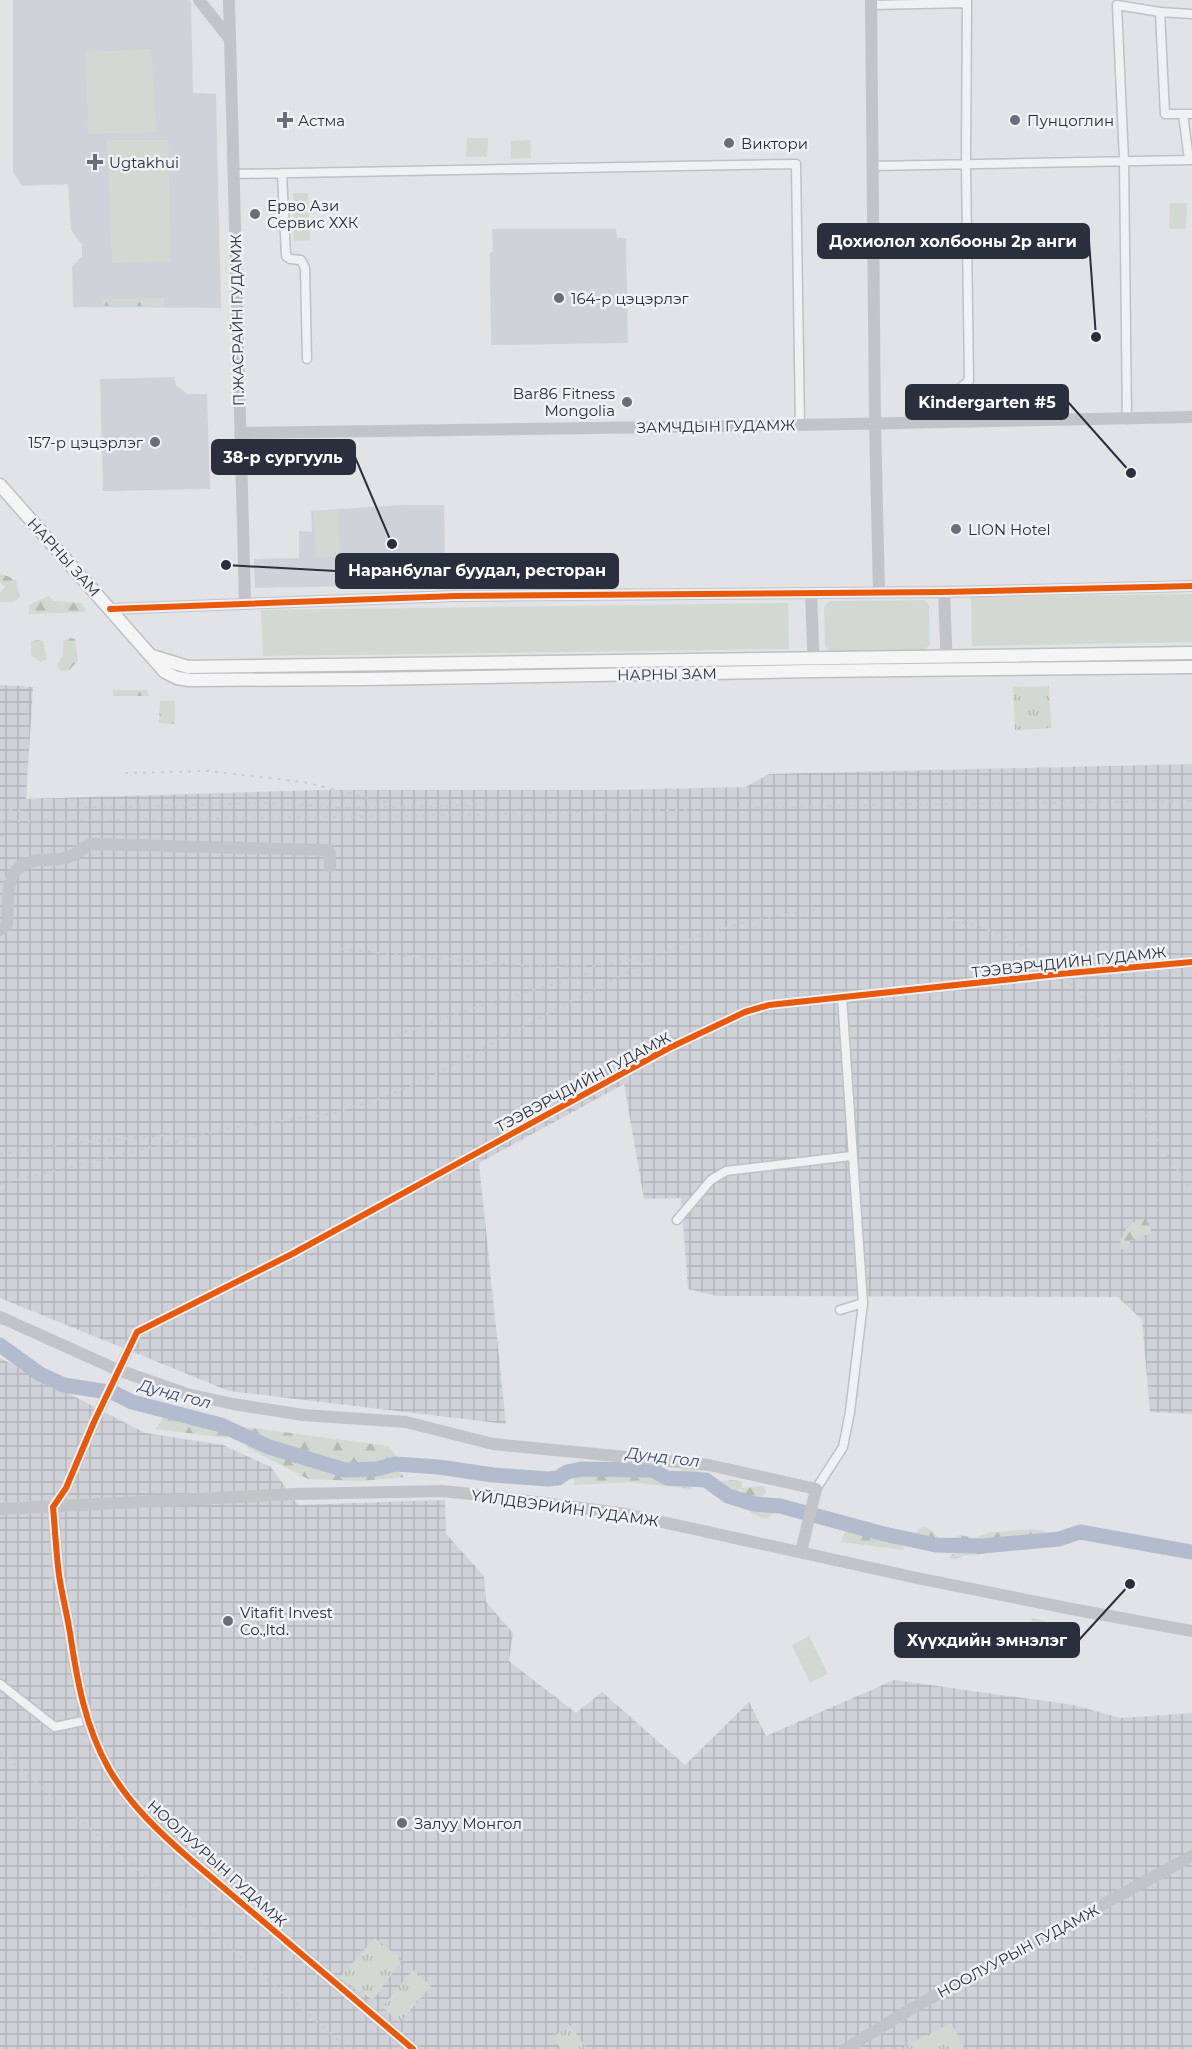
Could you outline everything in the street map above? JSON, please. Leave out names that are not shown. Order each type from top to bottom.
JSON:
[{"type":"main road","name":"НАРНЫ ЗАМ","points":[[0,485],[165,672],[177,678],[190,680],[364,679],[1192,654]]},
{"type":"main road","name":"НАРНЫ ЗАМ","points":[[946,663],[1192,667]]},
{"type":"street","points":[[199,0],[229,38]]},
{"type":"street","name":"П.ЖАСРАЙН ГУДАМЖ","points":[[229,0],[244,603]]},
{"type":"street","points":[[879,592],[871,3],[967,1],[966,164],[969,381],[955,392],[953,422]]},
{"type":"street","points":[[1127,419],[1124,160],[1117,3],[1160,12],[1192,14]]},
{"type":"street","points":[[873,166],[1190,160],[1187,114],[1165,114],[1160,12]]},
{"type":"street","points":[[234,174],[796,164],[800,425]]},
{"type":"street","points":[[282,173],[286,256],[290,259],[301,260],[305,268],[307,359]]},
{"type":"street","name":"ЗАМЧДЫН ГУДАМЖ","points":[[240,433],[1192,417]]},
{"type":"street","points":[[110,609],[455,596],[945,592],[1192,586]]},
{"type":"street","points":[[945,592],[946,663]]},
{"type":"street","points":[[812,593],[813,665]]},
{"type":"street","points":[[0,930],[7,923],[10,883],[15,870],[24,863],[72,856],[91,844],[327,850],[330,854],[330,867]]},
{"type":"street","name":"ТЭЭВЭРЧДИЙН ГУДАМЖ","points":[[52,1507],[66,1488],[94,1422],[137,1332],[292,1254],[667,1049],[756,1008],[842,997],[1192,962]]},
{"type":"street","points":[[802,1546],[815,1493],[843,1447],[850,1412],[863,1304],[851,1156],[842,997]]},
{"type":"street","points":[[677,1220],[711,1179],[726,1171],[851,1156]]},
{"type":"street","points":[[840,1310],[863,1304]]},
{"type":"street","points":[[0,1317],[117,1373],[187,1394],[233,1404],[303,1415],[406,1422],[494,1444],[709,1465],[815,1493]]},
{"type":"street","name":"YЙЛДВЭРИЙН ГУДАМЖ","points":[[0,1509],[294,1494],[442,1491],[491,1496],[626,1514],[802,1546],[1067,1608],[1192,1631]]},
{"type":"street","name":"НООЛУУРЫН ГУДАМЖ","points":[[52,1507],[59,1576],[76,1675],[96,1744],[123,1790],[156,1828],[200,1868],[413,2049]]},
{"type":"street","points":[[0,1684],[55,1727],[88,1720]]},
{"type":"street","name":"НООЛУУРЫН ГУДАМЖ","points":[[845,2049],[909,2010],[1192,1856]]},
{"type":"shaded area","points":[[13,0],[189,0],[191,2],[193,93],[216,94],[221,308],[73,307],[72,267],[82,256],[82,245],[71,230],[68,184],[22,186],[13,172]]},
{"type":"shaded area","name":"164-р цэцэрлэг","points":[[492,229],[616,229],[617,238],[626,238],[628,343],[491,345]]},
{"type":"shaded area","name":"157-р цэцэрлэг","points":[[174,377],[176,385],[187,394],[207,394],[210,489],[103,491],[100,379]]},
{"type":"shaded area","points":[[403,505],[444,505],[445,584],[255,588],[254,559],[299,558],[299,531],[312,532],[311,511]]},
{"type":"shaded area","points":[[0,685],[33,687],[26,799],[320,790],[611,790],[746,787],[769,774],[1192,764],[1192,1414],[1150,1412],[1142,1320],[1118,1297],[716,1296],[688,1289],[681,1198],[644,1199],[624,1084],[479,1163],[506,1424],[229,1391],[0,1298]]},
{"type":"shaded area","points":[[0,1358],[145,1433],[223,1445],[271,1467],[298,1505],[445,1500],[446,1534],[484,1576],[486,1602],[513,1633],[509,1661],[576,1713],[602,1692],[685,1765],[749,1702],[766,1736],[894,1680],[1074,1705],[1120,1718],[1192,1713],[1192,2049],[0,2049]]},
{"type":"green space","points":[[151,49],[156,132],[88,134],[86,52]]},
{"type":"green space","points":[[467,138],[488,138],[487,157],[466,157]]},
{"type":"green space","points":[[107,140],[168,140],[170,262],[112,263]]},
{"type":"green space","points":[[530,140],[531,158],[511,159],[511,141]]},
{"type":"green space","points":[[293,193],[308,193],[310,240],[294,241]]},
{"type":"green space","points":[[1170,203],[1187,203],[1186,229],[1169,229]]},
{"type":"green space","points":[[164,298],[164,306],[103,306],[103,299]]},
{"type":"green space","points":[[338,511],[340,556],[316,557],[314,512]]},
{"type":"green space","points":[[0,573],[16,580],[20,597],[14,602],[0,602],[0,593],[5,587],[0,582]]},
{"type":"green space","points":[[1192,594],[1192,642],[972,646],[971,597]]},
{"type":"green space","points":[[49,596],[54,601],[81,603],[85,612],[29,614],[29,605]]},
{"type":"green space","points":[[924,600],[929,605],[930,645],[924,650],[831,652],[825,646],[824,607],[830,601]]},
{"type":"green space","points":[[788,603],[789,649],[263,656],[261,610]]},
{"type":"green space","points":[[69,638],[75,639],[78,661],[69,670],[60,671],[57,665],[63,655],[63,641]]},
{"type":"green space","points":[[31,641],[43,641],[47,659],[40,662],[31,655]]},
{"type":"green space","points":[[1049,686],[1051,728],[1015,730],[1013,687]]},
{"type":"green space","points":[[113,690],[147,690],[149,696],[113,696]]},
{"type":"green space","points":[[160,701],[175,701],[175,724],[159,723]]},
{"type":"green space","points":[[1146,1218],[1152,1233],[1131,1240],[1127,1249],[1119,1249],[1127,1228],[1140,1219]]},
{"type":"green space","points":[[163,1418],[198,1423],[230,1432],[228,1438],[156,1429]]},
{"type":"green space","points":[[245,1427],[389,1446],[398,1459],[367,1466],[333,1463],[302,1454]]},
{"type":"green space","points":[[244,1440],[287,1457],[336,1471],[364,1474],[396,1468],[404,1477],[360,1481],[308,1479],[248,1448]]},
{"type":"green space","points":[[681,1469],[698,1470],[698,1476],[682,1477],[678,1475]]},
{"type":"green space","points":[[575,1473],[642,1473],[693,1484],[691,1489],[628,1482],[574,1485]]},
{"type":"green space","points":[[742,1481],[741,1488],[737,1492],[730,1491],[718,1482]]},
{"type":"green space","points":[[762,1486],[765,1487],[766,1493],[760,1498],[753,1498],[742,1492],[741,1488]]},
{"type":"green space","points":[[773,1508],[773,1514],[767,1519],[761,1518],[749,1509]]},
{"type":"green space","points":[[924,1527],[930,1529],[939,1541],[918,1537],[917,1530]]},
{"type":"green space","points":[[1033,1529],[1046,1533],[1044,1537],[996,1542],[951,1543],[960,1535],[974,1538],[989,1533]]},
{"type":"green space","points":[[845,1531],[888,1536],[901,1540],[904,1550],[841,1542]]},
{"type":"green space","points":[[1036,1544],[1020,1549],[964,1556],[954,1560],[950,1558],[952,1554],[978,1549]]},
{"type":"green space","points":[[1032,1618],[1046,1621],[1044,1633],[1029,1630]]},
{"type":"green space","points":[[809,1636],[828,1674],[810,1683],[792,1645]]},
{"type":"green space","points":[[375,1938],[402,1960],[373,2000],[339,1978]]},
{"type":"green space","points":[[413,1970],[431,1986],[400,2022],[382,2007]]},
{"type":"green space","points":[[951,2023],[965,2049],[899,2049]]},
{"type":"green space","points":[[570,2025],[587,2049],[561,2049],[553,2037]]},
{"type":"waterway","name":"Дунд гол","points":[[0,1345],[40,1374],[64,1385],[114,1393],[132,1402],[221,1425],[269,1447],[345,1470],[377,1469],[395,1464],[548,1479],[558,1478],[567,1472],[581,1469],[652,1470],[667,1478],[706,1480],[728,1496],[754,1504],[780,1506],[884,1534],[936,1545],[982,1546],[1059,1539],[1080,1532],[1192,1552]]},
{"type":"railway","points":[[125,773],[209,771],[303,782],[386,802]]},
{"type":"railway","points":[[0,821],[413,816],[877,805],[1192,801]]},
{"type":"railway","points":[[66,808],[266,803],[348,808]]},
{"type":"railway","points":[[339,808],[489,805]]},
{"type":"railway","points":[[0,809],[36,813]]},
{"type":"railway","points":[[690,939],[748,921],[815,910]]},
{"type":"railway","points":[[944,917],[990,930],[1015,941],[1043,960],[1079,992],[1105,1030],[1158,1141],[1192,1192]]},
{"type":"railway","points":[[0,1184],[230,1128],[330,1114],[383,1098],[424,1080],[698,936]]},
{"type":"railway","points":[[341,949],[524,966],[564,967],[605,965],[645,956]]},
{"type":"railway","points":[[396,1035],[461,1012],[590,973]]},
{"type":"railway","points":[[0,1154],[82,1142],[179,1134]]},
{"type":"railway","points":[[0,1752],[349,2049]]},
{"type":"cycle path","points":[[110,609],[455,596],[944,592],[1192,586]]},
{"type":"cycle path","points":[[413,2049],[157,1829],[117,1782],[94,1737],[79,1686],[60,1582],[53,1507],[66,1488],[94,1422],[137,1332],[292,1254],[667,1049],[745,1012],[769,1005],[1192,962]]},
{"type":"place","name":"Астма","points":[[285,120]]},
{"type":"place","name":"Пунцоглин","points":[[1015,120]]},
{"type":"place","name":"Виктори","points":[[729,143]]},
{"type":"place","name":"Ugtakhui","points":[[95,162]]},
{"type":"place","name":"Ерво Ази Сервис ХХК","points":[[255,214]]},
{"type":"place","name":"164-р цэцэрлэг","points":[[559,298]]},
{"type":"place","name":"Дохиолол холбооны 2р анги","points":[[1096,337]]},
{"type":"place","name":"Bar86 Fitness Mongolia","points":[[627,402]]},
{"type":"place","name":"157-р цэцэрлэг","points":[[155,442]]},
{"type":"place","name":"Kindergarten #5","points":[[1131,473]]},
{"type":"place","name":"LION Hotel","points":[[956,529]]},
{"type":"place","name":"38-р сургууль","points":[[392,544]]},
{"type":"place","name":"Наранбулаг буудал, ресторан","points":[[226,565]]},
{"type":"place","name":"Хүүхдийн эмнэлэг","points":[[1130,1584]]},
{"type":"place","name":"Vitafit Invest Co.,ltd.","points":[[228,1621]]},
{"type":"place","name":"Залуу Монгол","points":[[402,1823]]}]
